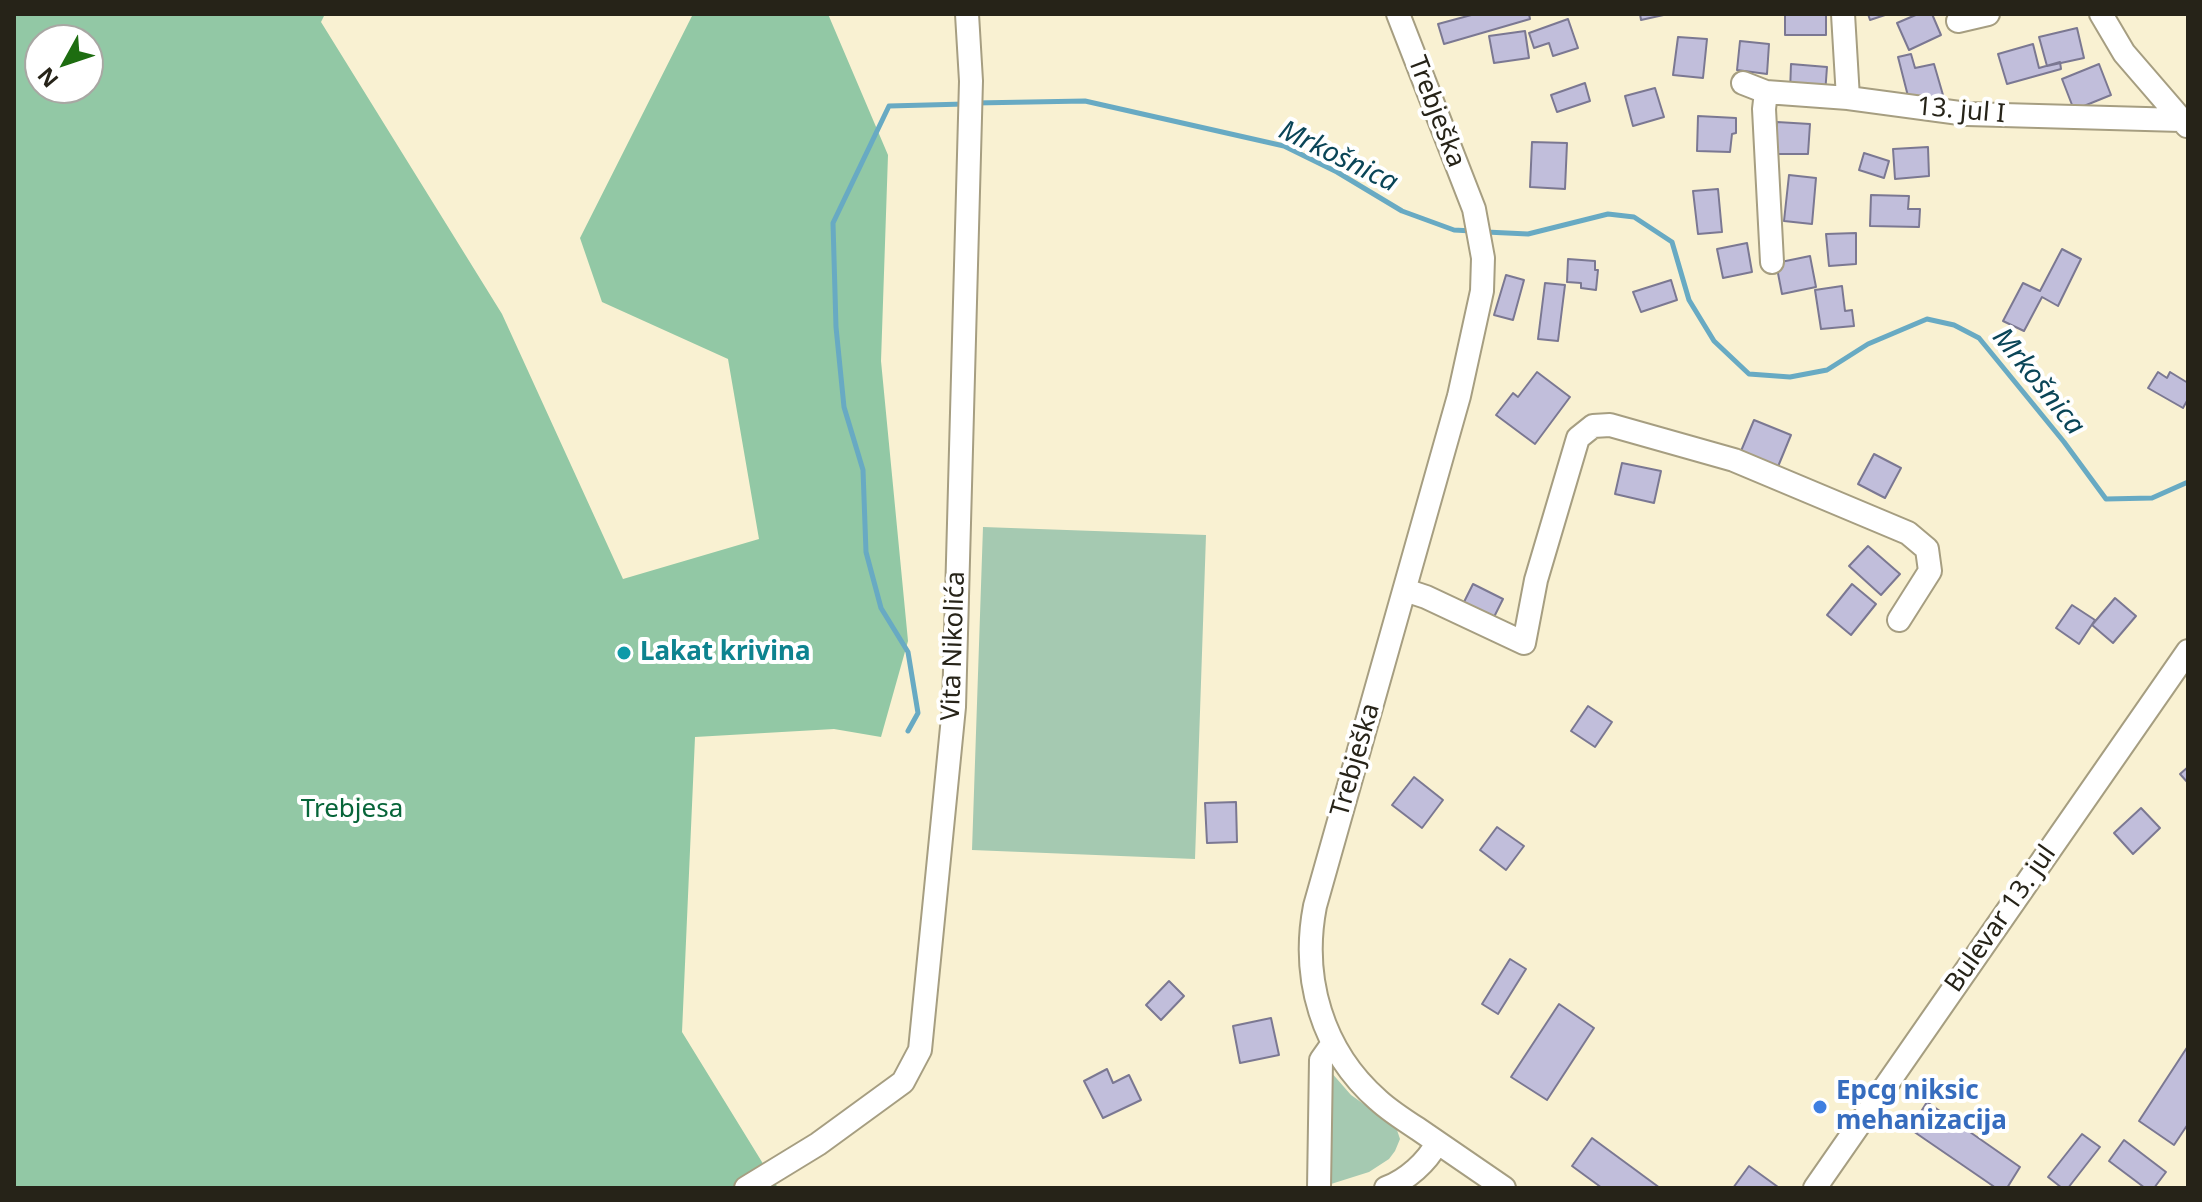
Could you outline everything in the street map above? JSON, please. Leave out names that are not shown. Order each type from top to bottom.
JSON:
[{"type":"street","name":"Vita Nikolića","points":[[746,1188],[818,1144],[903,1082],[920,1050],[954,697],[971,81],[967,14]]},
{"type":"street","name":"Trebješka","points":[[1398,14],[1474,209],[1483,258],[1482,291],[1459,396],[1311,923],[1312,980],[1320,1012],[1333,1043],[1348,1068],[1368,1091],[1390,1111],[1504,1188]]},
{"type":"street","points":[[1843,14],[1848,98]]},
{"type":"street","points":[[1958,21],[1988,14]]},
{"type":"street","name":"13. jul I","points":[[2101,14],[2124,53],[2185,123]]},
{"type":"street","name":"13. jul I","points":[[1743,83],[1766,92],[1848,98],[1967,114],[2185,123]]},
{"type":"street","points":[[1766,92],[1764,109],[1772,262]]},
{"type":"street","points":[[1405,590],[1524,643],[1536,580],[1578,438],[1593,426],[1610,425],[1734,460],[1908,533],[1927,549],[1930,571],[1899,620]]},
{"type":"street","name":"Bulevar 13. jul","points":[[1815,1188],[2188,651]]},
{"type":"street","points":[[1319,1188],[1321,1060],[1333,1043]]},
{"type":"street","points":[[1386,1188],[1395,1185],[1430,1157],[1437,1143]]},
{"type":"green space","name":"Trebjesa","points":[[14,14],[325,14],[321,22],[502,314],[623,579],[759,539],[728,359],[602,302],[580,238],[693,14],[828,14],[888,155],[881,361],[908,641],[881,737],[834,729],[695,737],[682,1032],[778,1188],[14,1188]]},
{"type":"green space","points":[[983,527],[1206,535],[1195,859],[972,850]]},
{"type":"green space","points":[[1330,1071],[1351,1095],[1396,1127],[1400,1139],[1389,1159],[1369,1172],[1331,1184]]},
{"type":"building","points":[[1475,14],[1529,14],[1530,19],[1444,44],[1438,24]]},
{"type":"building","points":[[1640,14],[1668,14],[1641,20]]},
{"type":"building","points":[[1785,14],[1826,14],[1826,35],[1785,35]]},
{"type":"building","points":[[1868,14],[1888,14],[1870,20]]},
{"type":"building","points":[[1918,14],[1932,14],[1941,35],[1909,50],[1897,23]]},
{"type":"building","points":[[1568,19],[1578,48],[1553,56],[1549,43],[1534,48],[1529,33]]},
{"type":"building","points":[[2077,28],[2084,58],[2047,66],[2039,37]]},
{"type":"building","points":[[1525,31],[1529,58],[1494,63],[1489,36]]},
{"type":"building","points":[[1678,37],[1707,39],[1703,78],[1673,75]]},
{"type":"building","points":[[1740,41],[1769,44],[1767,74],[1737,70]]},
{"type":"building","points":[[2033,44],[2039,68],[2060,62],[2061,69],[2007,84],[1998,54]]},
{"type":"building","points":[[1911,54],[1915,68],[1934,64],[1943,95],[1910,104],[1898,57]]},
{"type":"building","points":[[1791,64],[1827,67],[1825,94],[1790,92]]},
{"type":"building","points":[[2099,64],[2111,95],[2074,110],[2062,79]]},
{"type":"building","points":[[1585,83],[1590,101],[1557,112],[1551,95]]},
{"type":"building","points":[[1655,88],[1664,117],[1633,126],[1625,96]]},
{"type":"building","points":[[1698,116],[1736,118],[1736,133],[1732,134],[1730,152],[1697,151]]},
{"type":"building","points":[[1777,122],[1810,124],[1808,154],[1776,154]]},
{"type":"building","points":[[1532,142],[1567,143],[1565,189],[1530,187]]},
{"type":"building","points":[[1928,147],[1929,176],[1895,179],[1893,149]]},
{"type":"building","points":[[1864,153],[1889,161],[1884,178],[1859,170]]},
{"type":"building","points":[[1789,175],[1816,178],[1812,224],[1784,221]]},
{"type":"building","points":[[1718,189],[1722,232],[1698,234],[1693,191]]},
{"type":"building","points":[[1871,195],[1909,196],[1908,209],[1920,209],[1919,227],[1870,226]]},
{"type":"building","points":[[1856,233],[1856,264],[1829,266],[1826,234]]},
{"type":"building","points":[[1747,243],[1752,272],[1723,278],[1717,249]]},
{"type":"building","points":[[2062,249],[2081,259],[2058,306],[2042,297],[2024,331],[2003,321],[2023,283],[2040,291]]},
{"type":"building","points":[[1810,256],[1816,287],[1782,294],[1776,263]]},
{"type":"building","points":[[1568,259],[1595,261],[1595,270],[1598,270],[1596,290],[1581,288],[1581,283],[1567,282]]},
{"type":"building","points":[[1506,275],[1524,280],[1513,320],[1494,315]]},
{"type":"building","points":[[1671,280],[1677,300],[1641,312],[1633,292]]},
{"type":"building","points":[[1545,283],[1565,285],[1558,341],[1538,339]]},
{"type":"building","points":[[1842,286],[1845,311],[1852,310],[1854,326],[1821,329],[1815,290]]},
{"type":"building","points":[[1537,372],[1570,397],[1535,444],[1496,415],[1513,393],[1518,397]]},
{"type":"building","points":[[2158,372],[2167,378],[2170,372],[2188,383],[2188,399],[2183,408],[2148,388]]},
{"type":"building","points":[[1754,420],[1791,435],[1777,469],[1741,451]]},
{"type":"building","points":[[1874,454],[1901,468],[1885,498],[1858,484]]},
{"type":"building","points":[[1622,463],[1661,471],[1654,503],[1615,494]]},
{"type":"building","points":[[1868,546],[1900,574],[1881,595],[1849,566]]},
{"type":"building","points":[[1473,584],[1503,599],[1490,625],[1460,610]]},
{"type":"building","points":[[1852,584],[1876,604],[1851,635],[1827,615]]},
{"type":"building","points":[[2115,598],[2136,616],[2113,643],[2092,625]]},
{"type":"building","points":[[2072,605],[2095,620],[2079,644],[2056,628]]},
{"type":"building","points":[[1588,706],[1612,722],[1595,747],[1571,731]]},
{"type":"building","points":[[2188,767],[2188,783],[2180,774]]},
{"type":"building","points":[[1414,777],[1443,800],[1422,828],[1392,805]]},
{"type":"building","points":[[1236,802],[1237,842],[1207,843],[1205,803]]},
{"type":"building","points":[[2141,808],[2160,828],[2133,854],[2114,833]]},
{"type":"building","points":[[1497,827],[1524,846],[1506,870],[1480,850]]},
{"type":"building","points":[[1510,959],[1526,969],[1498,1014],[1482,1004]]},
{"type":"building","points":[[1169,981],[1184,996],[1161,1020],[1146,1005]]},
{"type":"building","points":[[1559,1004],[1594,1028],[1547,1100],[1511,1077]]},
{"type":"building","points":[[1271,1018],[1279,1055],[1240,1063],[1233,1026]]},
{"type":"building","points":[[2188,1046],[2188,1124],[2174,1145],[2139,1121]]},
{"type":"building","points":[[1107,1069],[1113,1083],[1129,1075],[1141,1100],[1103,1118],[1084,1081]]},
{"type":"building","points":[[1927,1102],[2020,1167],[2007,1188],[1996,1188],[1910,1129]]},
{"type":"building","points":[[2082,1134],[2100,1147],[2068,1188],[2062,1188],[2048,1177]]},
{"type":"building","points":[[1592,1138],[1660,1188],[1602,1188],[1572,1166]]},
{"type":"building","points":[[2124,1140],[2166,1172],[2154,1188],[2145,1188],[2109,1161]]},
{"type":"building","points":[[1749,1166],[1778,1187],[1778,1188],[1733,1188]]},
{"type":"waterway","name":"Mrkošnica","points":[[975,103],[1085,101],[1284,146],[1337,172],[1402,211],[1454,230],[1472,231]]},
{"type":"waterway","name":"Mrkošnica","points":[[908,731],[918,713],[908,652],[881,608],[866,552],[863,470],[844,407],[836,327],[833,223],[889,106],[965,104]]},
{"type":"waterway","name":"Mrkošnica","points":[[1486,232],[1528,234],[1608,214],[1634,217],[1672,242],[1689,300],[1714,341],[1749,374],[1790,377],[1827,370],[1868,344],[1927,319],[1954,325],[1979,338],[2106,499],[2152,498],[2188,482]]},
{"type":"place","name":"Lakat krivina","points":[[624,653]]},
{"type":"place","name":"Epcg niksic mehanizacija","points":[[1820,1107]]}]
